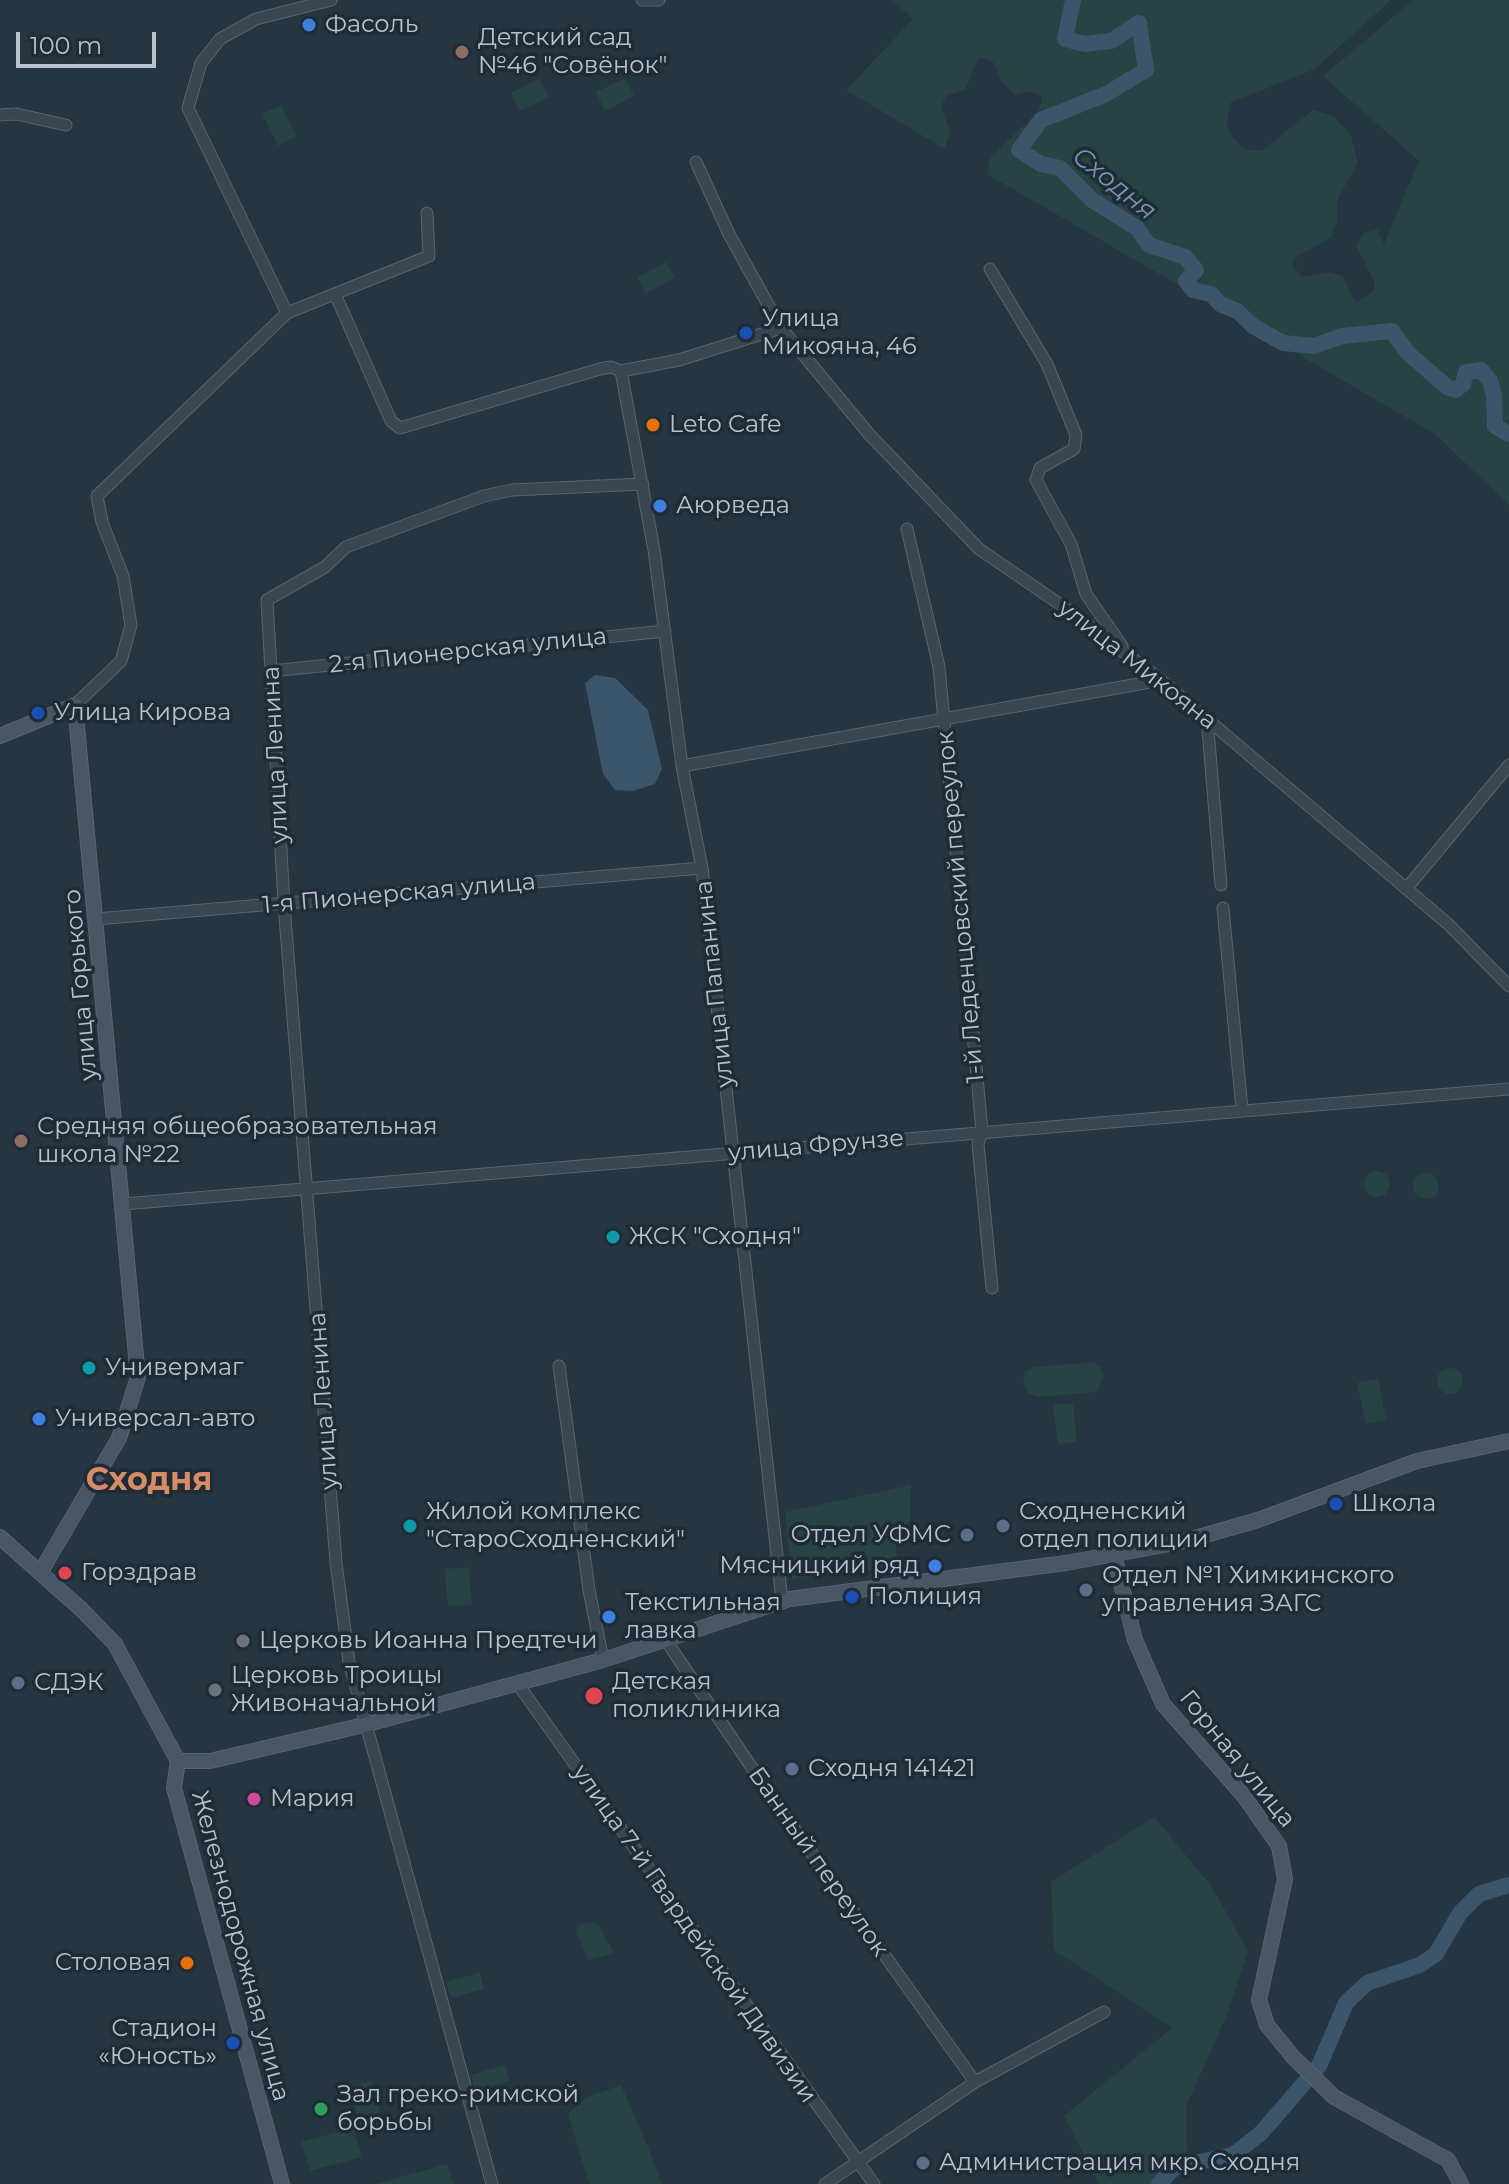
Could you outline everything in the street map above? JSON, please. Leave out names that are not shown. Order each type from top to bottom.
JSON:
[{"type":"street","points":[[287,313],[188,108],[204,58],[220,39],[256,19],[331,0]]},
{"type":"street","points":[[642,0],[659,0]]},
{"type":"street","points":[[0,115],[16,114],[66,125]]},
{"type":"street","name":"улица Микояна","points":[[696,162],[729,234],[781,328],[869,434],[979,549],[1161,680],[1448,924],[1509,986]]},
{"type":"street","points":[[0,736],[75,705],[121,661],[131,625],[123,576],[102,522],[97,496],[287,313],[336,296],[429,256],[427,213]]},
{"type":"street","points":[[990,269],[1047,364],[1076,435],[1074,449],[1040,468],[1036,480],[1071,544],[1086,594],[1127,653]]},
{"type":"street","points":[[336,296],[391,421],[400,428],[600,369],[611,367],[621,371],[679,360],[781,328]]},
{"type":"street","name":"улица Папанина","points":[[621,371],[643,484],[682,766],[702,868],[782,1601]]},
{"type":"street","name":"улица Ленина","points":[[492,2184],[349,1662],[336,1568],[284,904],[267,600],[325,567],[346,547],[484,496],[512,490],[643,484]]},
{"type":"street","name":"1-й Леденцовский переулок","points":[[907,529],[939,667],[982,1131],[978,1144],[992,1288]]},
{"type":"street","name":"2-я Пионерская улица","points":[[271,671],[665,631]]},
{"type":"street","points":[[682,766],[1161,680]]},
{"type":"street","name":"улица Горького","points":[[40,1573],[119,1438],[138,1377],[75,705]]},
{"type":"street","points":[[1207,718],[1221,885]]},
{"type":"street","points":[[1406,889],[1509,765]]},
{"type":"street","name":"1-я Пионерская улица","points":[[96,919],[702,868]]},
{"type":"street","points":[[1223,908],[1242,1109]]},
{"type":"street","name":"улица Фрунзе","points":[[123,1204],[1509,1089]]},
{"type":"street","points":[[559,1366],[589,1590],[603,1660]]},
{"type":"street","points":[[178,1761],[210,1761],[364,1725],[603,1660],[782,1601],[1114,1555],[1234,1527],[1417,1461],[1509,1441]]},
{"type":"street","name":"Железнодорожная улица","points":[[0,1537],[115,1644],[178,1761],[174,1788],[282,2184]]},
{"type":"street","name":"Горная улица","points":[[1114,1555],[1135,1640],[1163,1704],[1243,1795],[1279,1846],[1285,1879],[1259,2000],[1267,2025],[1319,2084],[1348,2107],[1448,2160],[1461,2184]]},
{"type":"street","name":"Банный переулок","points":[[665,1639],[769,1793],[975,2082]]},
{"type":"street","name":"улица 7-й Гвардейской Дивизии","points":[[517,1683],[874,2184]]},
{"type":"street","points":[[825,2184],[975,2082],[1104,2012]]},
{"type":"green space","points":[[892,0],[1391,0],[1315,69],[1230,103],[1227,125],[1232,137],[1244,149],[1261,151],[1313,110],[1333,116],[1350,133],[1358,163],[1337,200],[1337,222],[1331,237],[1295,258],[1292,265],[1302,277],[1330,272],[1343,276],[1356,303],[1373,291],[1375,284],[1356,245],[1364,233],[1378,230],[1384,244],[1419,161],[1323,76],[1413,0],[1509,0],[1509,505],[1435,434],[987,174],[991,157],[1039,111],[1042,97],[1030,91],[1015,95],[1001,82],[993,62],[979,57],[965,90],[946,96],[941,107],[950,131],[945,149],[846,90],[913,19]]},
{"type":"green space","points":[[625,78],[634,96],[605,111],[596,92]]},
{"type":"green space","points":[[539,79],[549,97],[520,111],[511,93]]},
{"type":"green space","points":[[281,105],[297,136],[278,146],[262,114]]},
{"type":"green space","points":[[666,262],[675,278],[646,293],[637,277]]},
{"type":"green space","points":[[1377,1171],[1386,1175],[1390,1184],[1386,1193],[1377,1197],[1368,1193],[1364,1184],[1368,1175]]},
{"type":"green space","points":[[1426,1173],[1435,1177],[1439,1186],[1435,1195],[1426,1199],[1417,1195],[1413,1186],[1417,1177]]},
{"type":"green space","points":[[1093,1362],[1101,1367],[1104,1377],[1096,1392],[1036,1397],[1027,1392],[1023,1383],[1025,1372],[1034,1367]]},
{"type":"green space","points":[[1450,1368],[1459,1372],[1463,1381],[1459,1390],[1450,1394],[1441,1390],[1437,1381],[1441,1372]]},
{"type":"green space","points":[[1378,1379],[1386,1420],[1366,1424],[1357,1383]]},
{"type":"green space","points":[[1073,1403],[1077,1442],[1058,1444],[1053,1405]]},
{"type":"green space","points":[[911,1485],[910,1522],[894,1531],[898,1567],[792,1579],[785,1512]]},
{"type":"green space","points":[[469,1567],[472,1605],[448,1606],[445,1569]]},
{"type":"green space","points":[[1154,1817],[1212,1887],[1248,1951],[1226,2017],[1186,2107],[1187,2152],[1161,2167],[1151,2184],[1099,2184],[1064,2116],[1172,2028],[1054,1950],[1051,1882]]},
{"type":"green space","points":[[591,1922],[599,1926],[614,1953],[588,1960],[576,1932],[579,1925]]},
{"type":"green space","points":[[480,1973],[484,1989],[451,1998],[446,1982]]},
{"type":"green space","points":[[505,2065],[509,2081],[475,2090],[471,2075]]},
{"type":"green space","points":[[371,2081],[384,2126],[362,2132],[350,2087]]},
{"type":"green space","points":[[621,2085],[662,2184],[589,2184],[568,2114],[585,2098]]},
{"type":"green space","points":[[353,2128],[362,2157],[310,2171],[301,2142]]},
{"type":"green space","points":[[447,2164],[453,2184],[376,2184]]},
{"type":"water","points":[[595,675],[615,678],[648,710],[662,769],[655,784],[633,791],[615,790],[603,774],[585,683]]},
{"type":"waterway","name":"Сходня","points":[[1073,0],[1065,39],[1085,44],[1111,41],[1139,23],[1146,70],[1106,94],[1041,120],[1019,150],[1041,164],[1060,168],[1092,200],[1137,228],[1149,245],[1185,257],[1196,270],[1186,281],[1193,290],[1211,294],[1220,304],[1237,311],[1253,326],[1283,343],[1314,346],[1342,336],[1392,331],[1408,353],[1447,387],[1456,390],[1463,384],[1466,372],[1481,370],[1490,381],[1494,395],[1495,426],[1509,434]]},
{"type":"waterway","name":"Сходня","points":[[1159,2184],[1175,2167],[1233,2155],[1261,2133],[1319,2066],[1346,2003],[1367,1983],[1420,1965],[1436,1954],[1460,1913],[1479,1894],[1509,1885]]},
{"type":"place","name":"Фасоль","points":[[309,25]]},
{"type":"place","name":"Детский сад №46 \"Совёнок\"","points":[[462,52]]},
{"type":"place","name":"Улица Микояна, 46","points":[[746,333]]},
{"type":"place","name":"Leto Cafe","points":[[653,425]]},
{"type":"place","name":"Аюрведа","points":[[660,506]]},
{"type":"place","name":"Улица Кирова","points":[[38,713]]},
{"type":"place","name":"Средняя общеобразовательная школа №22","points":[[21,1141]]},
{"type":"place","name":"ЖСК \"Сходня\"","points":[[613,1237]]},
{"type":"place","name":"Универмаг","points":[[89,1368]]},
{"type":"place","name":"Универсал-авто","points":[[39,1419]]},
{"type":"place","name":"Школа","points":[[1336,1504]]},
{"type":"place","name":"Жилой комплекс \"СтароСходненский\"","points":[[410,1526]]},
{"type":"place","name":"Сходненский отдел полиции","points":[[1003,1526]]},
{"type":"place","name":"Отдел УФМС","points":[[967,1535]]},
{"type":"place","name":"Мясницкий ряд","points":[[935,1566]]},
{"type":"place","name":"Горздрав","points":[[65,1573]]},
{"type":"place","name":"Отдел №1 Химкинского управления ЗАГС","points":[[1086,1590]]},
{"type":"place","name":"Полиция","points":[[852,1597]]},
{"type":"place","name":"Текстильная лавка","points":[[609,1617]]},
{"type":"place","name":"Церковь Иоанна Предтечи","points":[[243,1641]]},
{"type":"place","name":"СДЭК","points":[[18,1683]]},
{"type":"place","name":"Церковь Троицы Живоначальной","points":[[215,1690]]},
{"type":"place","name":"Детская поликлиника","points":[[594,1696]]},
{"type":"place","name":"Сходня 141421","points":[[792,1769]]},
{"type":"place","name":"Мария","points":[[254,1799]]},
{"type":"place","name":"Столовая","points":[[187,1963]]},
{"type":"place","name":"Стадион «Юность»","points":[[233,2043]]},
{"type":"place","name":"Зал греко-римской борьбы","points":[[321,2109]]},
{"type":"place","name":"Администрация мкр. Сходня","points":[[923,2163]]},
{"type":"district","name":"Сходня","points":[[149,1481]]}]
